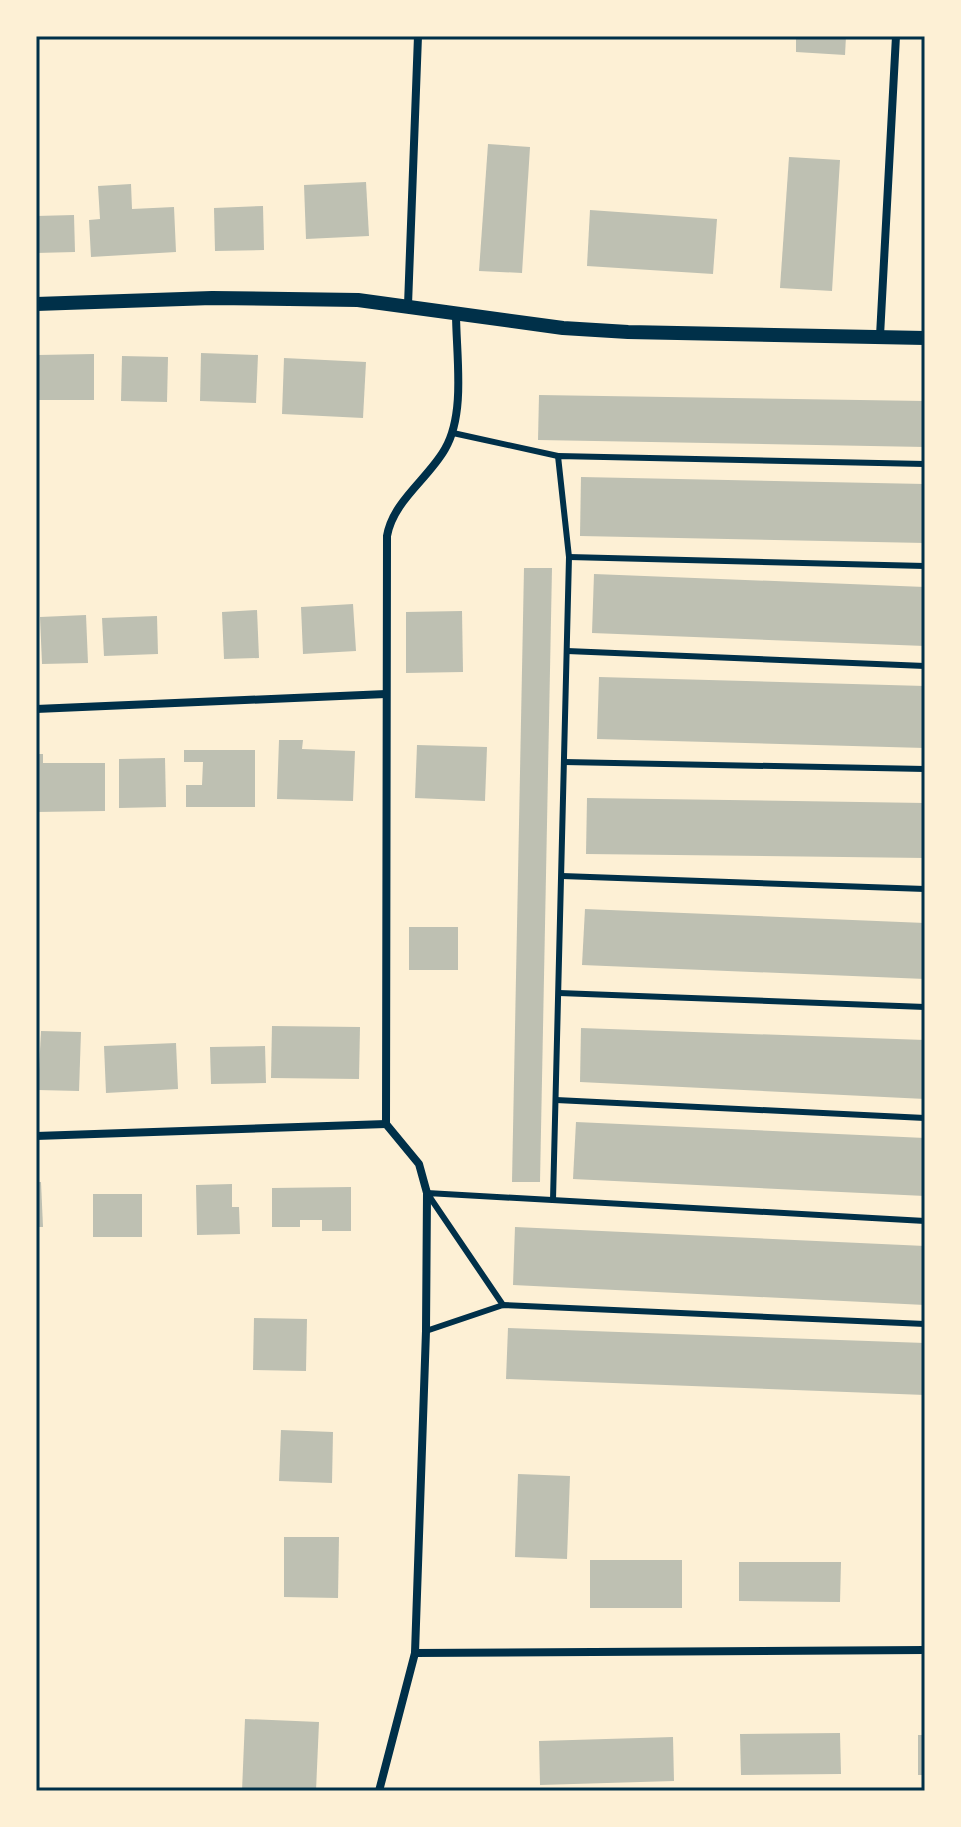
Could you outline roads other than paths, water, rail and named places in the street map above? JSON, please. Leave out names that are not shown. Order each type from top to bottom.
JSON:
[{"type":"street","points":[[408,305],[418,36]]},
{"type":"street","points":[[880,336],[896,36]]},
{"type":"street","points":[[36,304],[212,298],[358,300],[563,328],[925,338]]},
{"type":"street","points":[[379,1791],[415,1653],[426,1331],[427,1193],[419,1164],[386,1124],[389,525],[445,450],[453,433],[457,414],[456,313]]},
{"type":"street","points":[[36,709],[386,694]]},
{"type":"street","points":[[36,1136],[386,1124]]},
{"type":"street","points":[[415,1653],[925,1650]]},
{"type":"lane","points":[[453,433],[558,456],[925,464]]},
{"type":"lane","points":[[553,1200],[569,557],[558,456]]},
{"type":"lane","points":[[569,557],[925,566]]},
{"type":"lane","points":[[567,651],[925,666]]},
{"type":"lane","points":[[564,762],[925,769]]},
{"type":"lane","points":[[562,876],[925,889]]},
{"type":"lane","points":[[559,993],[925,1007]]},
{"type":"lane","points":[[556,1100],[925,1118]]},
{"type":"lane","points":[[427,1193],[925,1221]]},
{"type":"lane","points":[[427,1193],[503,1305]]},
{"type":"lane","points":[[426,1331],[503,1305],[925,1324]]}]
